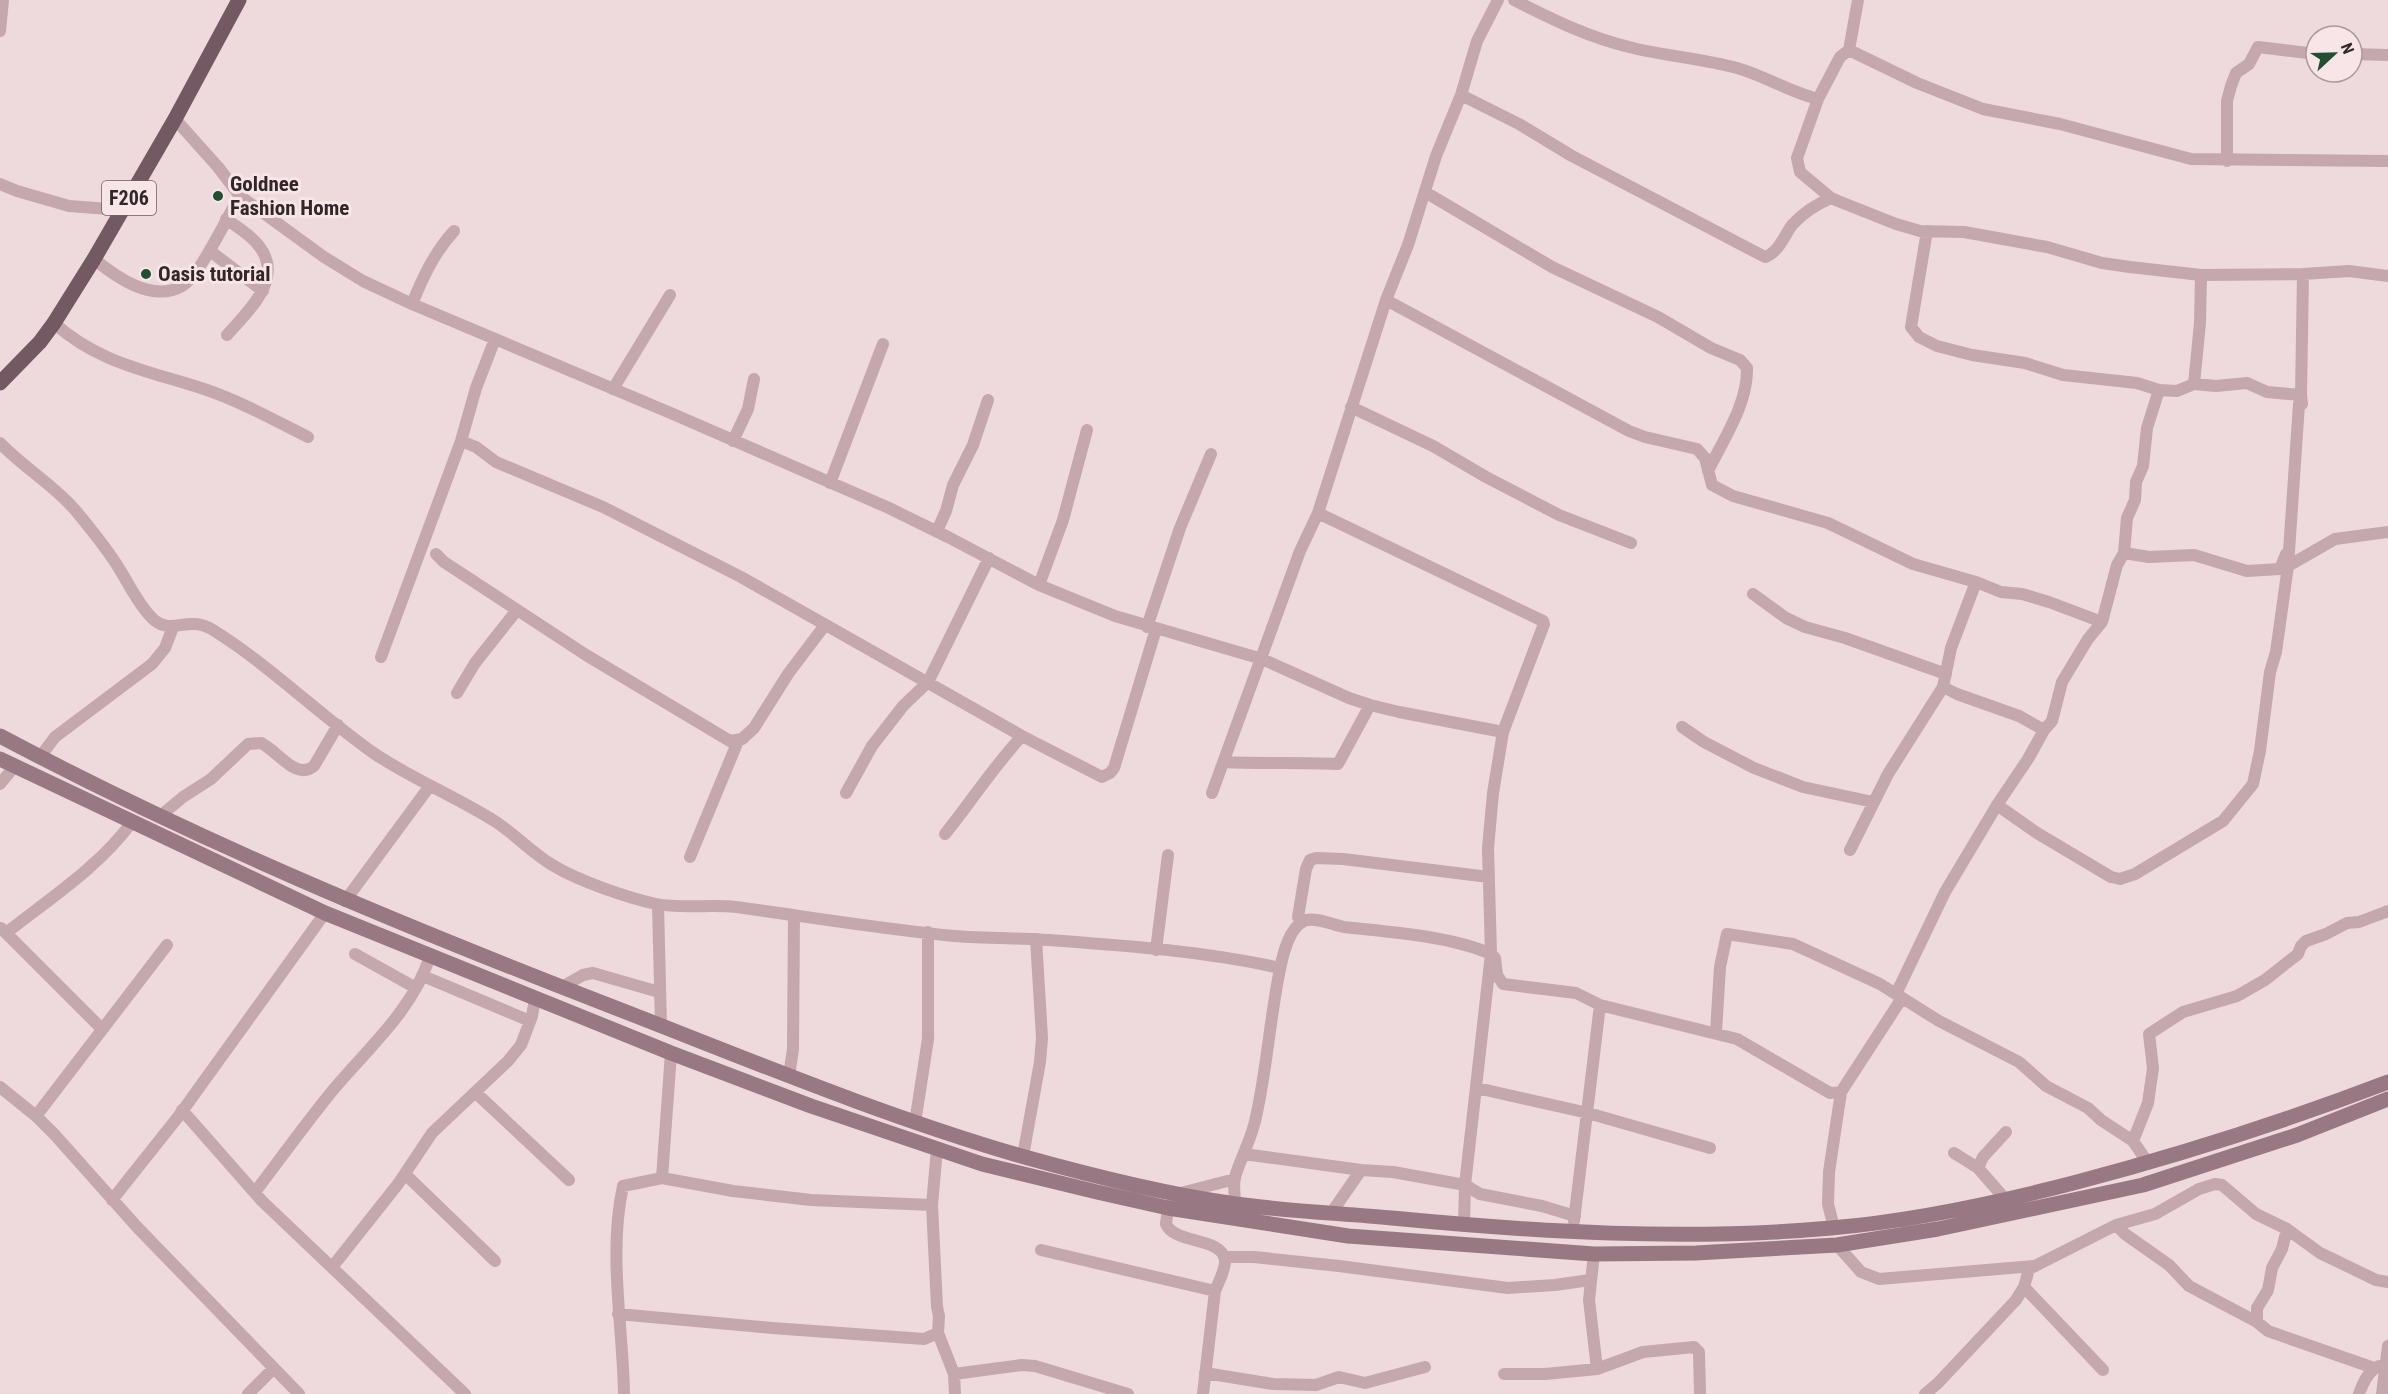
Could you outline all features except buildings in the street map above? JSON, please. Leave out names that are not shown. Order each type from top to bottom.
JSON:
[{"type":"main road","name":"F206","points":[[0,383],[40,342],[94,259],[239,0]]},
{"type":"main road","points":[[0,735],[159,817],[345,901],[789,1076],[915,1123],[1023,1156],[1176,1194],[1235,1204],[1572,1233],[1660,1234],[1834,1228],[2006,1200],[2148,1163],[2262,1129],[2388,1082]]},
{"type":"main road","points":[[0,759],[325,913],[535,999],[811,1106],[982,1164],[1168,1208],[1348,1236],[1594,1254],[1837,1245],[1938,1229],[2143,1185],[2297,1136],[2388,1099]]},
{"type":"street","points":[[0,31],[3,0]]},
{"type":"street","points":[[1212,793],[1300,550],[1318,513],[1386,300],[1436,156],[1461,95],[1477,41],[1498,0]]},
{"type":"street","points":[[1514,0],[1554,21],[1591,36],[1632,48],[1740,69],[1802,95],[1818,99]]},
{"type":"street","points":[[1858,0],[1849,50],[1840,57],[1818,99],[1797,158],[1800,172],[1831,198],[1896,224],[1927,231],[1964,232],[2047,247],[2102,263],[2201,275],[2349,271],[2388,276]]},
{"type":"street","points":[[2227,161],[2227,101],[2236,73],[2249,64],[2258,47],[2304,53]]},
{"type":"street","points":[[1849,50],[1917,83],[1983,109],[2060,124],[2191,159],[2227,161],[2274,158],[2388,161]]},
{"type":"street","points":[[2364,54],[2388,55]]},
{"type":"street","points":[[1461,95],[1765,257],[1773,253],[1792,225],[1802,215],[1831,198]]},
{"type":"street","points":[[174,119],[218,166],[240,196],[324,257],[363,281],[412,304],[831,483],[937,531],[1039,585],[1114,616],[1262,659],[1370,705],[1503,732]]},
{"type":"street","points":[[0,184],[69,206],[122,210]]},
{"type":"street","points":[[1425,192],[1552,267],[1658,317],[1711,348],[1740,360],[1747,368],[1747,376],[1738,411],[1708,471]]},
{"type":"street","points":[[94,259],[123,281],[152,290],[167,290],[184,285],[210,251],[240,196]]},
{"type":"street","points":[[226,219],[260,247],[267,276],[263,291],[253,306],[227,335]]},
{"type":"street","points":[[412,304],[422,278],[440,247],[454,231]]},
{"type":"street","points":[[1927,231],[1911,321],[1912,330],[1919,337],[1937,346],[1972,355],[2025,363],[2063,375],[2137,383],[2159,390],[2177,391],[2194,384],[2216,386],[2247,383],[2267,392],[2301,395]]},
{"type":"street","points":[[210,251],[263,291]]},
{"type":"street","points":[[1997,805],[2037,833],[2111,877],[2120,879],[2135,874],[2223,820],[2253,784],[2288,566],[2299,404],[2302,404],[2303,274]]},
{"type":"street","points":[[2194,384],[2200,323],[2201,275]]},
{"type":"street","points":[[613,389],[670,295]]},
{"type":"street","points":[[1386,300],[1629,431],[1697,449],[1705,458],[1710,482],[1716,489],[1828,523],[1913,564],[1976,582],[2001,592],[2022,594],[2049,602],[2102,622]]},
{"type":"street","points":[[54,323],[83,346],[103,356],[135,369],[203,389],[240,403],[308,437]]},
{"type":"street","points":[[381,657],[461,441],[476,388],[495,339]]},
{"type":"street","points":[[831,483],[883,344]]},
{"type":"street","points":[[733,441],[748,409],[754,380]]},
{"type":"street","points":[[1902,998],[1896,994],[1940,902],[1997,805],[2052,721],[2062,682],[2088,639],[2102,622],[2117,565],[2124,553],[2127,518],[2135,500],[2136,482],[2142,466],[2147,428],[2159,390]]},
{"type":"street","points":[[937,531],[946,511],[953,485],[973,445],[987,400]]},
{"type":"street","points":[[1351,407],[1433,446],[1559,515],[1631,543]]},
{"type":"street","points":[[1039,585],[1063,520],[1087,430]]},
{"type":"street","points":[[461,441],[476,447],[496,462],[632,521],[655,535],[781,598],[1022,736],[1102,777],[1110,773],[1116,761],[1180,528],[1210,454]]},
{"type":"street","points":[[0,443],[20,464],[60,494],[76,512],[118,566],[132,592],[153,620],[164,626],[173,627],[192,623],[201,624],[214,631],[261,664],[375,754],[429,787],[468,805],[501,825],[526,847],[579,879],[658,905],[730,907],[928,932],[1156,950],[1222,957],[1280,968]]},
{"type":"street","points":[[1318,513],[1543,621],[1544,624],[1503,732],[1493,793],[1488,848],[1491,954],[1466,1185],[1464,1225]]},
{"type":"street","points":[[2288,566],[2335,539],[2388,532]]},
{"type":"street","points":[[2124,553],[2149,557],[2194,555],[2247,571],[2280,569],[2288,551]]},
{"type":"street","points":[[436,554],[444,562],[586,656],[730,741],[738,741]]},
{"type":"street","points":[[846,793],[872,746],[903,706],[928,682],[989,558]]},
{"type":"street","points":[[1850,850],[1888,774],[1945,680],[1954,639],[1976,582]]},
{"type":"street","points":[[1753,594],[1786,618],[1805,627],[1845,638],[1945,680],[1957,694],[2019,716],[2044,730]]},
{"type":"street","points":[[457,693],[475,663],[517,610]]},
{"type":"street","points":[[690,857],[738,741],[754,728],[788,674],[825,625]]},
{"type":"street","points":[[40,757],[55,738],[152,664],[165,648],[173,627]]},
{"type":"street","points":[[1224,762],[1338,764],[1370,705]]},
{"type":"street","points":[[159,817],[183,797],[211,779],[248,744],[261,743],[295,768],[310,770],[338,725]]},
{"type":"street","points":[[1682,727],[1704,742],[1754,768],[1803,787],[1873,802]]},
{"type":"street","points":[[945,834],[966,808],[997,762],[1022,736]]},
{"type":"street","points":[[0,784],[14,767]]},
{"type":"street","points":[[345,901],[429,787]]},
{"type":"street","points":[[102,1029],[3,930],[91,866],[116,843],[132,822]]},
{"type":"street","points":[[1156,950],[1168,855]]},
{"type":"street","points":[[1303,921],[1298,917],[1306,869],[1310,860],[1316,858],[1343,859],[1489,877]]},
{"type":"street","points":[[658,905],[659,992],[662,1026]]},
{"type":"street","points":[[2133,1141],[2148,1103],[2153,1068],[2149,1034],[2183,1012],[2237,996],[2265,980],[2298,954],[2306,941],[2347,923],[2360,922],[2388,911]]},
{"type":"street","points":[[112,1200],[182,1110],[325,913]]},
{"type":"street","points":[[789,1076],[793,1048],[794,915]]},
{"type":"street","points":[[1235,1204],[1235,1179],[1256,1120],[1268,1056],[1280,968],[1291,934],[1303,921],[1417,935],[1477,949],[1495,958],[1497,975],[1503,984],[1576,993],[1600,1005],[1716,1032],[1757,1049],[1794,1074],[1830,1094],[1841,1092]]},
{"type":"street","points":[[915,1123],[928,1040],[928,932]]},
{"type":"street","points":[[1716,1032],[1720,967],[1727,934],[1793,944],[1880,984],[1939,1021],[2019,1062],[2046,1086],[2088,1108],[2101,1120],[2133,1141],[2148,1163]]},
{"type":"street","points":[[1023,1156],[1040,1062],[1042,1038],[1036,939]]},
{"type":"street","points":[[36,1116],[168,945]]},
{"type":"street","points":[[355,954],[416,988]]},
{"type":"street","points":[[255,1192],[334,1089],[401,1012],[423,976],[430,956]]},
{"type":"street","points":[[562,987],[583,975],[593,973],[659,992]]},
{"type":"street","points":[[423,976],[530,1021]]},
{"type":"street","points":[[1834,1228],[1828,1204],[1829,1172],[1841,1092],[1902,998]]},
{"type":"street","points":[[333,1266],[405,1174],[432,1134],[476,1093],[521,1045],[535,999]]},
{"type":"street","points":[[1572,1233],[1600,1005]]},
{"type":"street","points":[[662,1178],[671,1053]]},
{"type":"street","points":[[0,1087],[36,1116],[112,1200],[299,1394]]},
{"type":"street","points":[[1477,1088],[1588,1113],[1710,1148]]},
{"type":"street","points":[[476,1093],[569,1180]]},
{"type":"street","points":[[182,1110],[255,1192],[465,1394]]},
{"type":"street","points":[[1978,1168],[1983,1157],[2006,1132]]},
{"type":"street","points":[[937,1149],[932,1205],[938,1333],[954,1374],[955,1394]]},
{"type":"street","points":[[1954,1153],[1978,1168],[2006,1200]]},
{"type":"street","points":[[1244,1154],[1361,1170],[1393,1172],[1466,1185],[1480,1194],[1542,1206],[1575,1216]]},
{"type":"street","points":[[1332,1212],[1361,1170]]},
{"type":"street","points":[[405,1174],[495,1261]]},
{"type":"street","points":[[624,1394],[618,1314],[617,1239],[624,1186],[662,1178],[733,1191],[811,1200],[932,1205]]},
{"type":"street","points":[[1203,1394],[1215,1292],[1225,1263],[1224,1257],[1216,1248],[1172,1232],[1166,1224],[1168,1208],[1176,1194],[1235,1179]]},
{"type":"street","points":[[1837,1245],[1861,1272],[1879,1279],[2034,1266],[2116,1225],[2155,1214],[2199,1189],[2215,1184],[2222,1185],[2256,1214],[2287,1229],[2320,1253],[2376,1280],[2388,1282]]},
{"type":"street","points":[[2116,1225],[2169,1265],[2189,1286],[2257,1322],[2268,1331],[2380,1366]]},
{"type":"street","points":[[2257,1322],[2257,1308],[2268,1290],[2272,1268],[2282,1249],[2287,1229]]},
{"type":"street","points":[[1041,1250],[1215,1292]]},
{"type":"street","points":[[1594,1254],[1589,1300],[1597,1369]]},
{"type":"street","points":[[1224,1257],[1286,1260],[1508,1288],[1590,1280]]},
{"type":"street","points":[[1925,1394],[2013,1304],[2024,1287],[2027,1274],[2034,1266]]},
{"type":"street","points":[[2024,1287],[2103,1370]]},
{"type":"street","points":[[618,1314],[919,1339],[938,1333]]},
{"type":"street","points":[[2382,1394],[2380,1366],[2388,1346]]},
{"type":"street","points":[[1504,1374],[1545,1374],[1597,1369],[1643,1352],[1694,1347],[1699,1352],[1700,1394]]},
{"type":"street","points":[[954,1374],[1022,1365],[1035,1366],[1128,1394]]},
{"type":"street","points":[[2359,1394],[2364,1380],[2380,1366]]},
{"type":"street","points":[[1205,1373],[1273,1384],[1316,1385],[1339,1377],[1365,1383],[1425,1367]]},
{"type":"street","points":[[248,1394],[274,1368]]},
{"type":"place","name":"Goldnee Fashion Home","points":[[218,196]]},
{"type":"place","name":"Oasis tutorial","points":[[146,274]]}]
